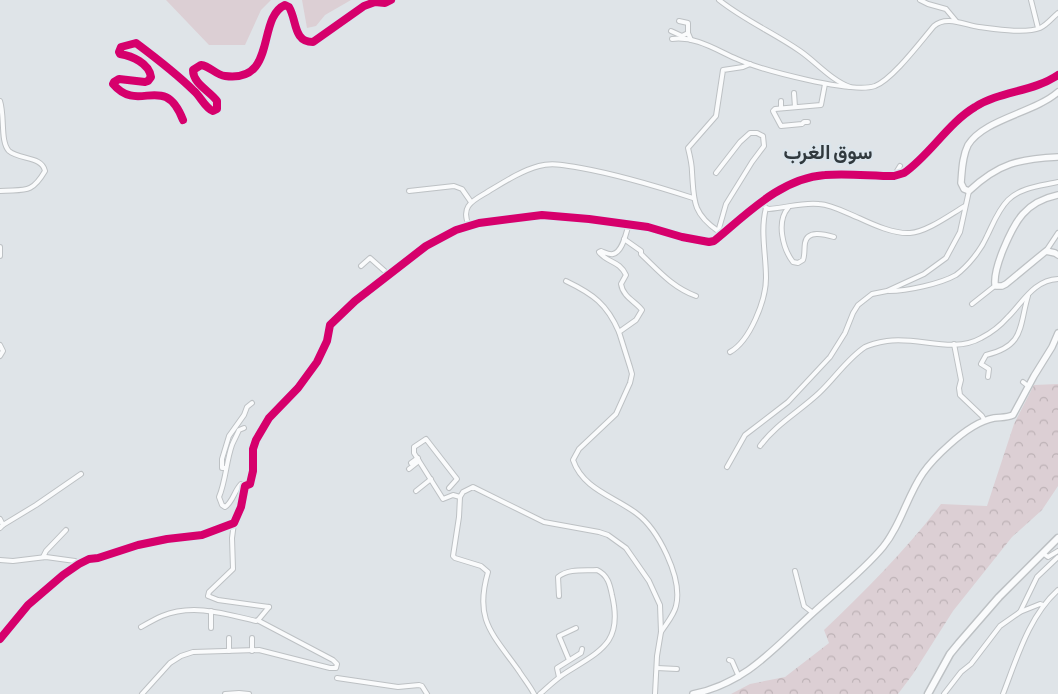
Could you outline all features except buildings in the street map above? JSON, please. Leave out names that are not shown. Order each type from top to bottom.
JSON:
[{"type":"main road","points":[[928,694],[950,654],[959,643],[999,597],[1058,538]]},
{"type":"street","points":[[183,120],[179,110],[168,97],[158,94],[131,96],[123,94],[115,87],[114,82],[119,79],[145,82],[152,77],[150,71],[139,60],[120,54],[121,47],[136,43],[188,86],[209,109],[214,111],[217,109],[217,101],[197,81],[193,70],[200,65],[223,76],[237,76],[249,72],[260,60],[269,29],[280,8],[285,5],[289,7],[301,38],[305,41],[314,42],[364,6],[375,2],[385,3],[391,0]]},
{"type":"street","points":[[719,0],[733,11],[801,51],[841,83],[852,88]]},
{"type":"street","points":[[920,0],[946,9],[957,22]]},
{"type":"street","points":[[1031,0],[1038,28]]},
{"type":"street","points":[[672,39],[701,42],[750,64],[825,84],[852,88],[870,87],[879,84],[909,57],[937,24],[957,22],[1003,29],[1030,30],[1043,26],[1058,13]]},
{"type":"street","points":[[679,21],[688,23],[688,32],[691,40]]},
{"type":"street","points":[[670,31],[682,36],[688,32]]},
{"type":"street","points":[[720,236],[718,231],[702,218],[693,198],[690,145],[697,140],[716,116],[723,70],[750,64]]},
{"type":"street","points":[[244,428],[239,430],[232,445],[224,484],[219,497],[222,505],[225,507],[228,506],[236,489],[241,484],[245,486],[250,484],[253,472],[253,449],[256,440],[269,418],[298,388],[317,362],[327,341],[330,325],[355,301],[388,274],[426,246],[449,234],[469,226],[497,220],[542,215],[648,227],[682,237],[709,242],[720,236],[790,184],[824,175],[899,176],[910,168],[974,107],[1057,77]]},
{"type":"street","points":[[808,122],[782,126],[773,111],[782,108],[821,105],[825,84]]},
{"type":"street","points":[[969,191],[964,189],[961,183],[961,176],[964,155],[974,139],[997,122],[1043,103],[1058,92]]},
{"type":"street","points":[[794,93],[795,107]]},
{"type":"street","points":[[781,100],[782,108]]},
{"type":"street","points":[[0,101],[3,110],[2,138],[5,146],[20,157],[40,162],[43,164],[44,171],[31,188],[27,190],[0,192]]},
{"type":"street","points":[[716,173],[740,142],[750,133],[757,133],[763,136],[764,146],[726,204],[718,231]]},
{"type":"street","points":[[887,291],[924,274],[946,258],[960,232],[969,191],[995,170],[1021,161],[1058,157]]},
{"type":"street","points":[[469,226],[465,218],[471,202],[525,172],[539,166],[551,164],[617,175],[693,198]]},
{"type":"street","points":[[894,176],[900,166]]},
{"type":"street","points":[[727,467],[745,435],[788,402],[830,357],[845,333],[853,312],[858,305],[872,294],[922,286],[956,274],[976,254],[1000,210],[1009,200],[1024,190],[1058,182]]},
{"type":"street","points":[[409,191],[454,186],[462,189],[471,202]]},
{"type":"street","points":[[996,285],[995,277],[1000,258],[1019,216],[1039,202],[1058,195]]},
{"type":"street","points":[[730,352],[743,342],[753,324],[765,288],[763,229],[766,208],[762,203]]},
{"type":"street","points":[[766,208],[819,204],[829,206],[870,223],[899,232],[910,233],[922,230],[966,206]]},
{"type":"street","points":[[789,207],[783,215],[782,232],[793,262],[798,264],[803,260],[805,240],[808,236],[820,234],[834,237]]},
{"type":"street","points":[[619,332],[636,320],[642,310],[630,300],[622,289],[621,284],[626,274],[624,269],[608,260],[599,252],[616,253],[624,239],[629,224]]},
{"type":"street","points":[[972,304],[996,285],[1002,286],[1006,284],[1046,251],[1058,233]]},
{"type":"street","points":[[624,239],[641,251],[641,254],[673,284],[696,296]]},
{"type":"street","points":[[0,247],[0,256]]},
{"type":"street","points":[[1046,251],[1058,255]]},
{"type":"street","points":[[361,266],[370,258],[388,274]]},
{"type":"street","points":[[760,446],[771,432],[819,393],[850,360],[868,345],[888,341],[954,344],[972,342],[1002,323],[1028,294],[1046,281],[1058,279]]},
{"type":"street","points":[[566,281],[582,288],[599,300],[612,316],[632,374],[616,414],[579,449],[573,460],[578,472],[590,485],[644,519],[653,530],[662,547],[670,563],[678,595],[676,608],[661,632]]},
{"type":"street","points":[[988,377],[990,369],[980,364],[986,355],[1005,348],[1021,330],[1028,294]]},
{"type":"street","points":[[693,694],[710,690],[739,677],[764,659],[883,546],[892,533],[924,472],[959,436],[985,421],[1013,415],[1026,384],[1052,347],[1058,333]]},
{"type":"street","points":[[954,344],[960,376],[960,395],[985,421]]},
{"type":"street","points":[[0,345],[3,351],[0,356]]},
{"type":"street","points":[[226,468],[222,468],[226,442],[244,415],[247,407],[252,403]]},
{"type":"street","points":[[449,488],[457,479],[426,440],[414,447],[414,453],[443,499],[453,495],[460,497]]},
{"type":"street","points":[[411,463],[419,460]]},
{"type":"street","points":[[409,469],[419,460]]},
{"type":"street","points":[[0,519],[2,526],[81,474]]},
{"type":"street","points":[[416,491],[431,479]]},
{"type":"street","points":[[245,486],[241,507],[234,523],[232,538],[233,569],[209,592],[208,596],[218,600],[269,607],[258,620]]},
{"type":"street","points":[[534,694],[493,634],[484,615],[482,595],[488,572],[481,566],[453,556],[460,497],[466,489],[478,488],[544,522],[592,530],[608,535],[620,543],[649,581],[661,608],[661,632],[655,694]]},
{"type":"street","points":[[0,639],[28,605],[63,575],[89,559],[98,558],[138,545],[202,535],[234,523]]},
{"type":"street","points":[[42,557],[66,530]]},
{"type":"street","points":[[1044,554],[1048,557],[1058,551]]},
{"type":"street","points":[[1020,612],[1034,579],[1058,556]]},
{"type":"street","points":[[0,560],[13,561],[42,557],[75,561],[79,564]]},
{"type":"street","points":[[540,694],[559,677],[588,659],[607,643],[612,632],[616,609],[608,579],[597,570],[572,571],[562,574],[558,577],[559,596]]},
{"type":"street","points":[[795,571],[804,606],[813,613]]},
{"type":"street","points":[[1003,694],[1021,647],[1043,605],[1058,590]]},
{"type":"street","points":[[944,694],[961,672],[972,664],[998,628],[1020,612],[1039,604],[1043,605]]},
{"type":"street","points":[[141,627],[170,614],[200,610],[258,620],[333,660],[338,666],[330,668],[267,651],[193,652],[181,656],[170,663],[142,694]]},
{"type":"street","points":[[211,611],[211,628]]},
{"type":"street","points":[[569,660],[562,651],[559,636],[576,628]]},
{"type":"street","points":[[229,638],[229,651]]},
{"type":"street","points":[[252,638],[252,651]]},
{"type":"street","points":[[559,677],[556,668],[581,654],[582,649]]},
{"type":"street","points":[[729,660],[732,661],[739,677]]},
{"type":"street","points":[[657,668],[677,669]]},
{"type":"street","points":[[337,678],[398,687],[419,685],[422,686],[426,694]]},
{"type":"street","points":[[225,694],[249,694]]},
{"type":"green space","points":[[166,0],[271,0],[261,10],[245,45],[209,45]]},
{"type":"green space","points":[[302,0],[351,0],[325,15],[316,26],[307,28]]},
{"type":"green space","points":[[1058,384],[1058,486],[1042,510],[1012,537],[953,611],[898,694],[731,694],[750,684],[785,677],[829,643],[824,630],[885,569],[941,504],[987,506],[1014,424],[1034,385]]},
{"type":"cycle path","points":[[183,120],[176,106],[168,98],[159,95],[132,96],[113,84],[119,79],[145,82],[151,77],[147,68],[135,58],[120,54],[121,47],[136,43],[181,78],[213,111],[217,109],[217,101],[199,83],[193,70],[201,65],[225,76],[242,75],[253,70],[260,60],[276,12],[285,5],[292,12],[296,29],[302,38],[313,42],[364,6],[375,2],[385,3],[391,0]]},
{"type":"cycle path","points":[[0,639],[28,605],[63,575],[89,559],[98,558],[138,545],[202,535],[234,523],[241,507],[245,486],[250,484],[253,471],[253,449],[256,440],[269,418],[298,388],[317,362],[327,341],[330,325],[355,301],[426,246],[456,230],[479,223],[542,215],[648,227],[682,237],[709,242],[714,241],[765,199],[794,183],[825,175],[894,176],[904,173],[956,122],[975,107],[995,98],[1038,85],[1058,75]]},
{"type":"district","name":"سوق الغرب","points":[[828,153]]}]
